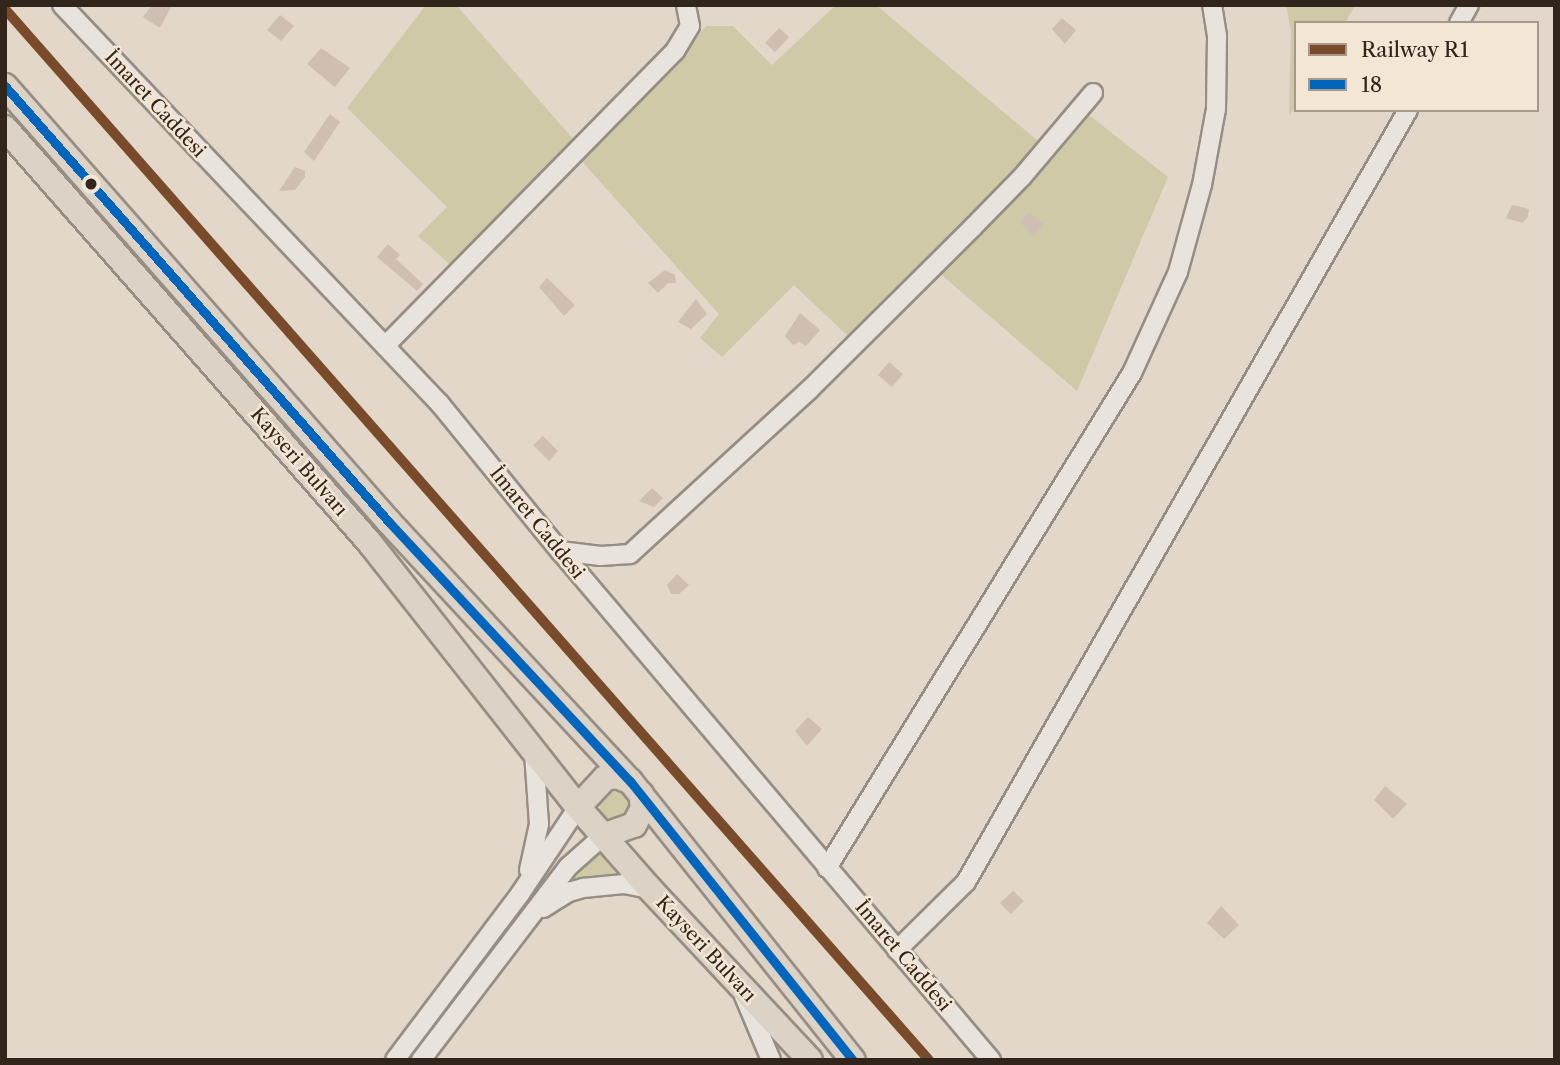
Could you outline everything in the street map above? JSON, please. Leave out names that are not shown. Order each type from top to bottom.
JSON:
[{"type":"highway","name":"Kayseri Bulvarı","points":[[5,86],[389,522],[636,788],[853,1060]]},
{"type":"highway","name":"Kayseri Bulvarı","points":[[5,128],[369,543],[578,807]]},
{"type":"highway","points":[[616,776],[636,788],[643,808],[634,825],[603,836],[578,807],[605,778],[616,776]]},
{"type":"highway","name":"Kayseri Bulvarı","points":[[603,836],[650,890],[810,1060]]},
{"type":"street","name":"İmaret Caddesi","points":[[62,5],[439,404],[991,1060]]},
{"type":"street","points":[[827,868],[1132,373],[1178,272],[1202,185],[1216,109],[1217,36],[1212,5]]},
{"type":"street","points":[[1460,21],[1469,5]]},
{"type":"street","points":[[385,346],[675,51],[690,26],[687,8]]},
{"type":"street","points":[[560,551],[601,556],[630,554],[809,390],[915,285],[1022,177],[1093,93]]},
{"type":"street","points":[[897,950],[966,882],[1407,112]]},
{"type":"street","points":[[520,894],[538,836],[534,753]]},
{"type":"street","points":[[395,1060],[520,894],[578,807]]},
{"type":"street","points":[[421,1060],[568,867],[603,836]]},
{"type":"street","points":[[534,914],[569,892],[583,888],[624,884],[650,890]]},
{"type":"street","points":[[740,986],[771,1060]]},
{"type":"shaded area","points":[[426,5],[456,5],[574,140],[679,36],[689,47],[706,26],[733,26],[772,65],[836,5],[876,5],[1044,146],[1085,112],[1168,177],[1077,391],[930,265],[850,338],[794,285],[722,357],[700,338],[719,314],[577,156],[455,269],[418,236],[447,207],[347,108]]},
{"type":"shaded area","points":[[1286,5],[1355,5],[1346,21],[1294,21],[1294,107],[1289,116],[1291,31]]},
{"type":"shaded area","points":[[615,791],[626,795],[630,806],[626,817],[615,821],[604,817],[600,806],[604,795]]},
{"type":"shaded area","points":[[598,852],[618,876],[587,876],[560,885]]},
{"type":"building","points":[[152,5],[172,5],[160,28],[143,17]]},
{"type":"building","points":[[280,15],[294,26],[281,41],[267,30]]},
{"type":"building","points":[[1062,18],[1076,30],[1065,44],[1052,29]]},
{"type":"building","points":[[779,28],[789,37],[775,52],[765,43]]},
{"type":"building","points":[[321,48],[350,68],[335,87],[307,64]]},
{"type":"building","points":[[330,114],[340,122],[314,161],[304,152]]},
{"type":"building","points":[[295,167],[305,171],[305,177],[295,190],[279,191]]},
{"type":"building","points":[[1512,205],[1529,209],[1528,217],[1522,223],[1506,218]]},
{"type":"building","points":[[1029,212],[1044,224],[1033,236],[1020,222]]},
{"type":"building","points":[[388,244],[400,255],[396,259],[423,284],[417,291],[377,257]]},
{"type":"building","points":[[665,270],[675,275],[676,283],[668,283],[658,293],[648,283]]},
{"type":"building","points":[[547,278],[575,305],[564,316],[539,287]]},
{"type":"building","points":[[696,299],[707,314],[691,329],[678,322]]},
{"type":"building","points":[[800,313],[820,330],[806,346],[799,342],[793,345],[785,336]]},
{"type":"building","points":[[889,362],[903,374],[892,387],[878,375]]},
{"type":"building","points":[[543,436],[558,451],[549,461],[533,445]]},
{"type":"building","points":[[652,488],[663,498],[654,507],[639,501]]},
{"type":"building","points":[[677,574],[689,585],[679,594],[671,594],[667,585]]},
{"type":"building","points":[[808,717],[822,729],[807,746],[795,731]]},
{"type":"building","points":[[1385,786],[1407,804],[1393,819],[1374,800]]},
{"type":"building","points":[[1013,891],[1024,901],[1011,914],[1000,903]]},
{"type":"building","points":[[1221,906],[1239,925],[1224,939],[1207,923]]},
{"type":"rail line","name":"R1","points":[[5,9],[929,1060]]},
{"type":"transit line","name":"18","points":[[5,86],[389,522],[630,781],[853,1060]]}]
